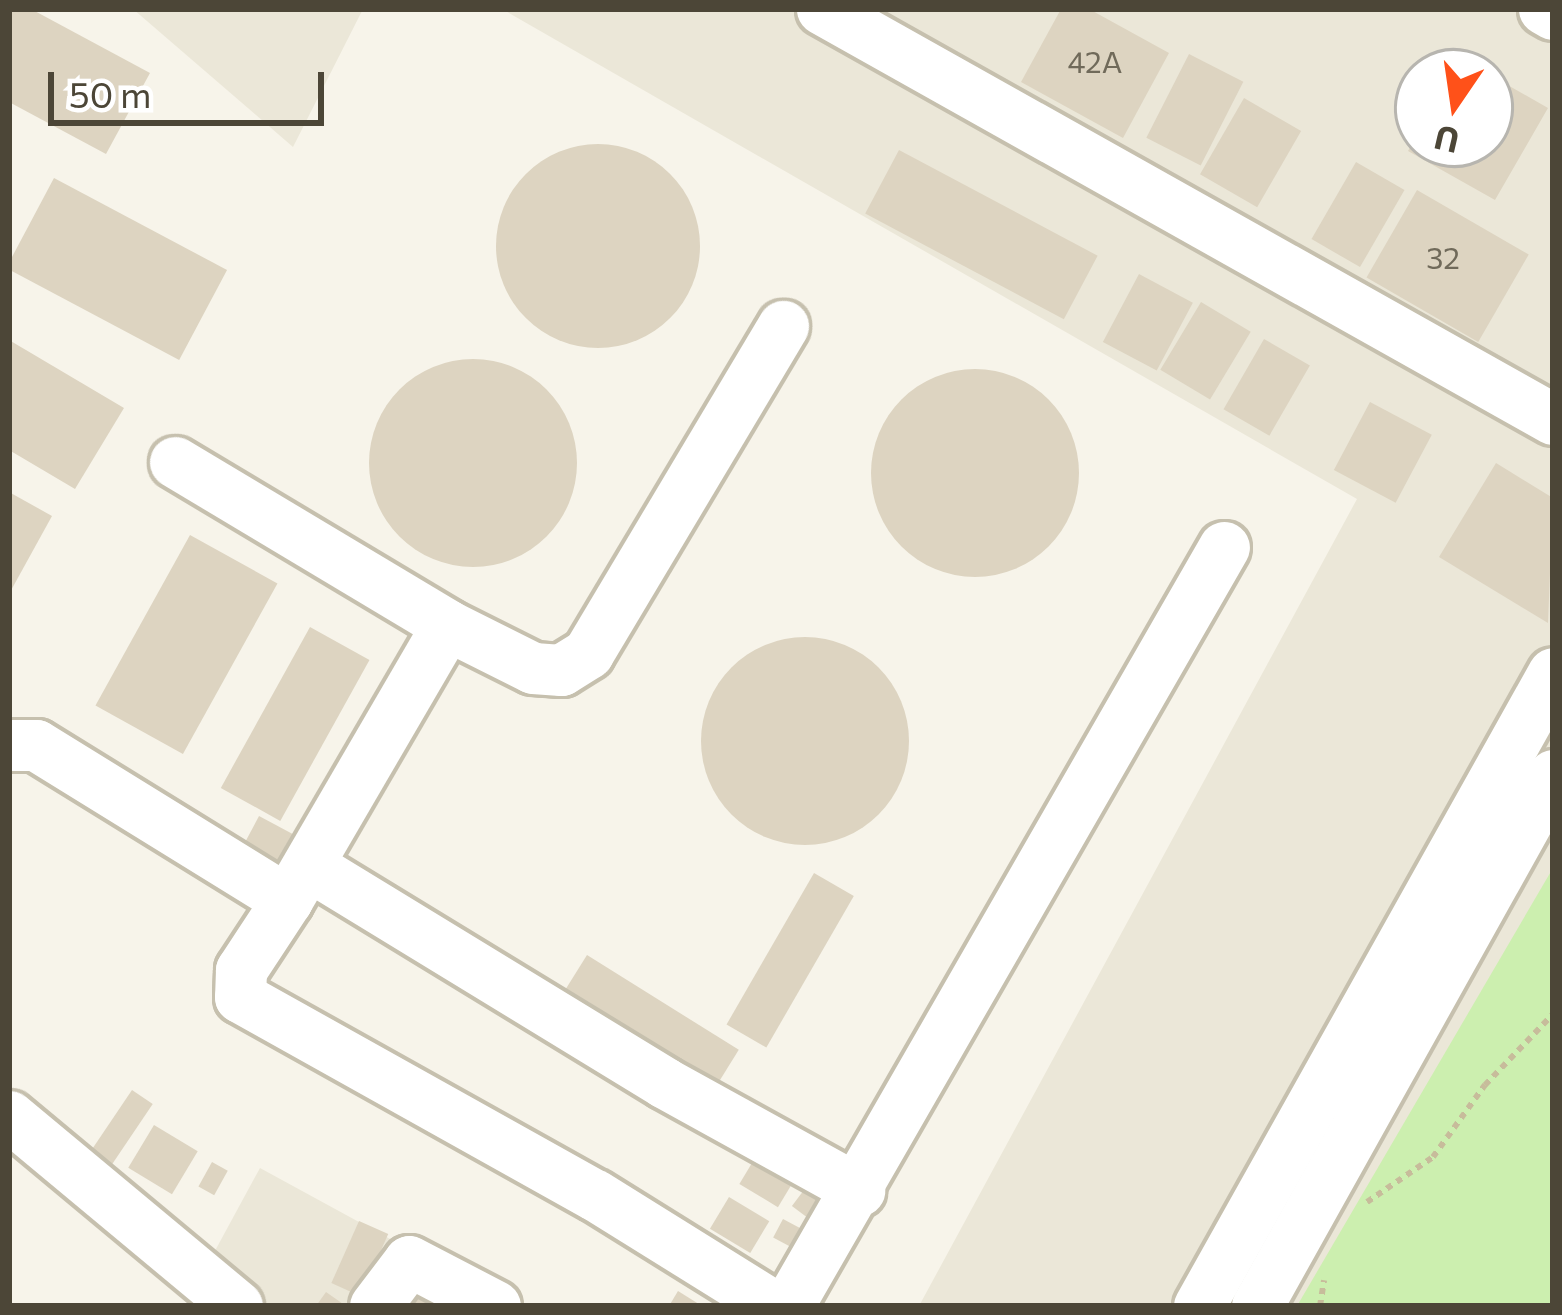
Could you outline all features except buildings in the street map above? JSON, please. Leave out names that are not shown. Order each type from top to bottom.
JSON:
[{"type":"street","points":[[822,9],[1553,419]]},
{"type":"street","points":[[1544,9],[1553,14]]},
{"type":"street","points":[[175,463],[447,625],[532,668],[561,670],[588,653],[783,326]]},
{"type":"street","points":[[447,625],[241,970],[241,997],[595,1196],[770,1304],[798,1299],[1224,547]]},
{"type":"street","points":[[1199,1306],[1553,673]]},
{"type":"street","points":[[9,745],[36,746],[297,882],[859,1190]]},
{"type":"street","points":[[1258,1306],[1553,775]]},
{"type":"street","points":[[13,1131],[237,1306]]},
{"type":"street","points":[[375,1306],[409,1261],[495,1306]]},
{"type":"path","points":[[1356,1210],[1433,1157],[1485,1085],[1553,1014]]},
{"type":"path","points":[[1321,1306],[1327,1269]]},
{"type":"shaded area","points":[[133,9],[363,9],[293,147]]},
{"type":"shaded area","points":[[502,9],[1553,9],[1553,1306],[919,1306],[1357,499]]},
{"type":"shaded area","points":[[260,1168],[513,1306],[185,1306]]},
{"type":"green space","points":[[1553,868],[1553,1306],[1297,1306]]}]
